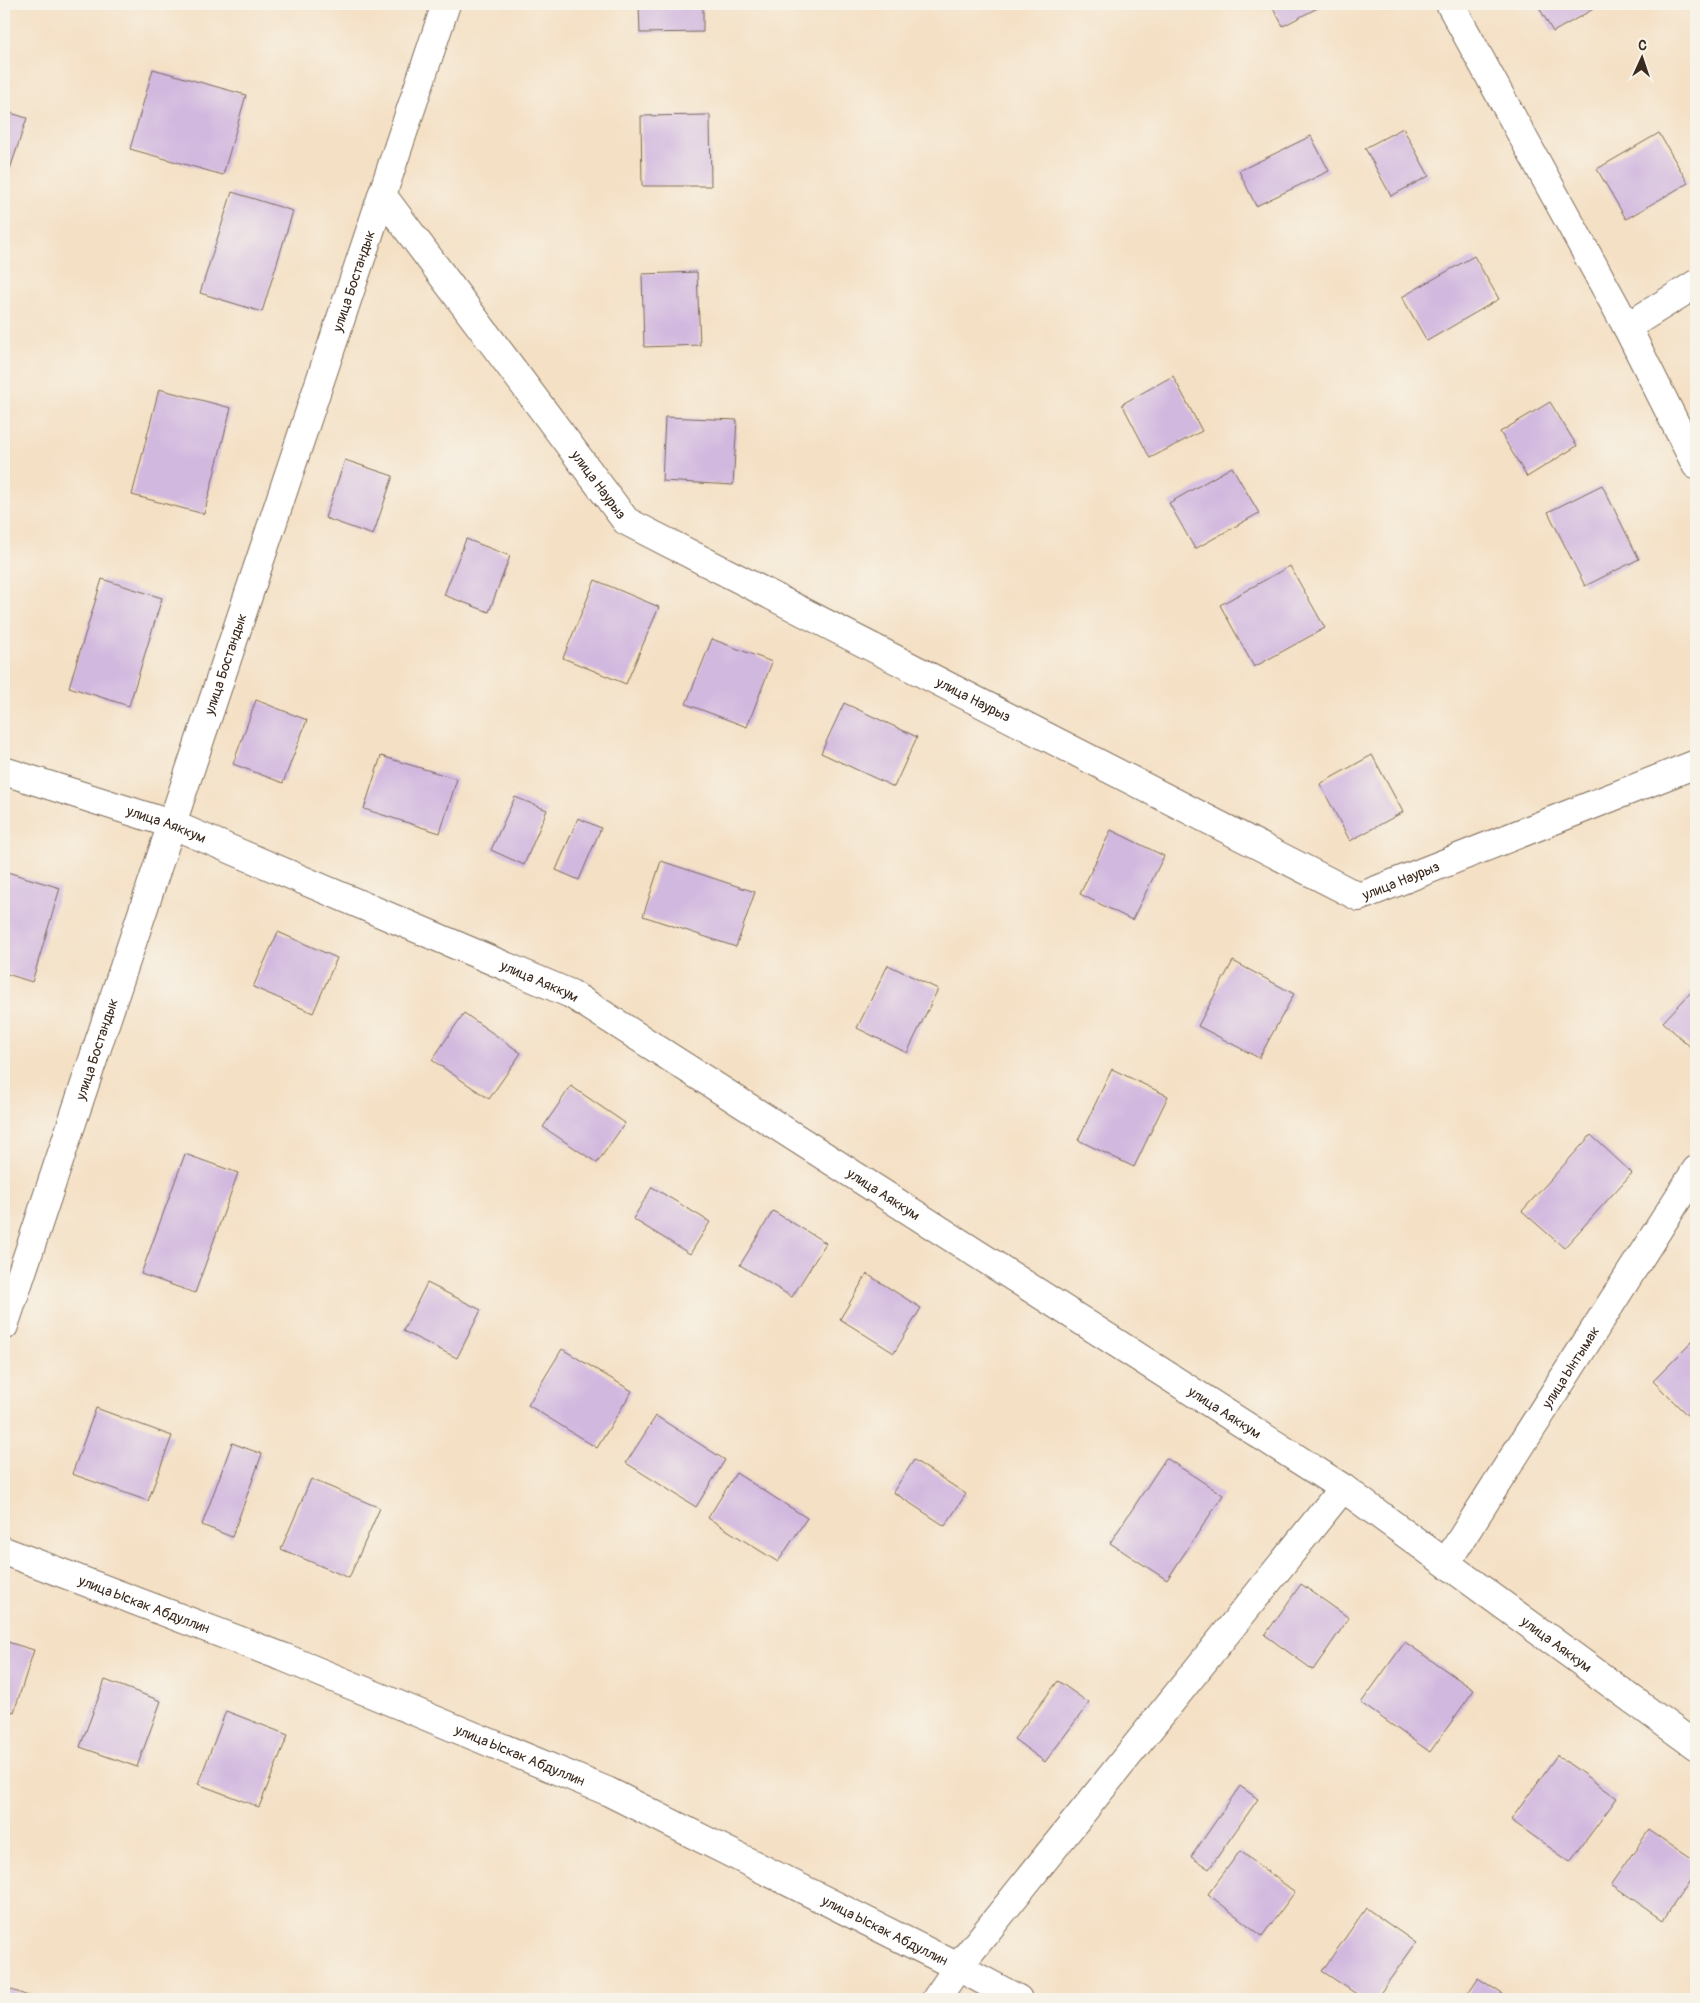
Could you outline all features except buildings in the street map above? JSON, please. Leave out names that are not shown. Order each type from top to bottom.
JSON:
[{"type":"street","name":"улица Бостандык","points":[[4,1326],[446,4]]},
{"type":"street","points":[[1450,4],[1627,327],[1696,465]]},
{"type":"street","name":"улица Наурыз","points":[[382,195],[626,521],[1359,897],[1696,764]]},
{"type":"street","points":[[1627,327],[1696,284]]},
{"type":"street","name":"улица Аяккум","points":[[4,771],[172,824],[571,994],[1343,1488],[1696,1746]]},
{"type":"street","name":"улица Ынтымак","points":[[1446,1563],[1696,1170]]},
{"type":"street","points":[[936,1999],[958,1967],[1343,1488]]},
{"type":"street","name":"улица Ыскак Абдуллин","points":[[4,1551],[283,1657],[606,1791],[958,1967],[1018,1999]]}]
